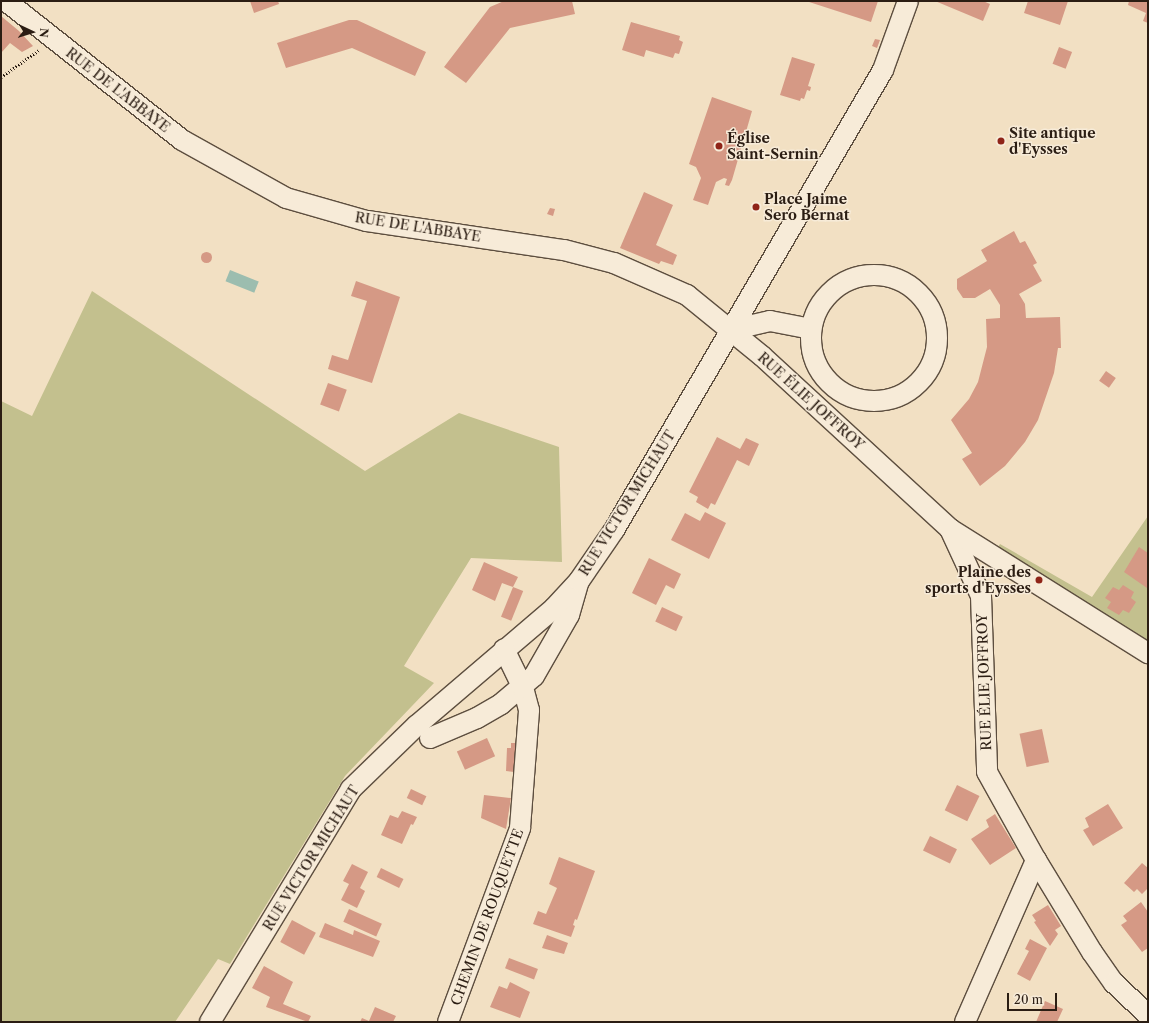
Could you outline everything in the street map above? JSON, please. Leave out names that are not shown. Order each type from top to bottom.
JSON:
[{"type":"street","name":"RUE DE L'ABBAYE","points":[[6,1],[182,140],[286,198],[367,220],[564,250],[614,263],[687,295],[731,330]]},
{"type":"street","name":"RUE VICTOR MICHAUT","points":[[210,1022],[351,789],[416,726],[504,649],[554,608],[579,581],[648,473],[883,70],[908,1]]},
{"type":"street","points":[[863,276],[885,276],[906,283],[921,295],[933,314],[938,336],[937,352],[928,372],[914,389],[888,401],[866,402],[854,399],[835,388],[820,372],[812,351],[811,329],[816,312],[829,293],[842,283],[863,276]]},
{"type":"street","points":[[731,330],[770,321],[811,329]]},
{"type":"street","name":"RUE ÉLIE JOFFROY","points":[[731,330],[762,356],[950,529],[981,596],[987,772],[1036,860],[1096,957],[1114,983],[1148,1015]]},
{"type":"street","points":[[950,529],[1148,653]]},
{"type":"street","points":[[430,738],[477,718],[523,688],[534,676],[569,615],[579,581]]},
{"type":"street","name":"CHEMIN DE ROUQUETTE","points":[[448,1022],[520,828],[528,738],[528,710],[523,688],[504,649]]},
{"type":"street","points":[[965,1022],[1036,860]]},
{"type":"path","points":[[1,78],[54,39]]},
{"type":"shaded area","points":[[230,270],[259,282],[254,293],[226,281]]},
{"type":"shaded area","points":[[92,291],[365,471],[459,413],[559,447],[562,562],[471,558],[404,666],[434,683],[345,776],[230,964],[218,959],[175,1022],[1,1022],[1,401],[32,416]]},
{"type":"shaded area","name":"Plaine des sports d'Eysses","points":[[1148,516],[1148,665],[989,562],[1000,544],[1092,597]]},
{"type":"building","points":[[250,1],[278,1],[279,4],[254,13]]},
{"type":"building","points":[[504,1],[572,1],[575,14],[510,28],[466,83],[444,67],[490,7]]},
{"type":"building","points":[[806,1],[878,1],[871,22]]},
{"type":"building","points":[[935,1],[983,1],[990,4],[983,21]]},
{"type":"building","points":[[1028,1],[1068,1],[1060,25],[1024,13]]},
{"type":"building","points":[[1129,1],[1148,1],[1148,23],[1143,21],[1146,13],[1128,5]]},
{"type":"building","points":[[1,16],[19,31],[33,46],[22,52],[10,43],[1,53]]},
{"type":"building","points":[[349,20],[357,20],[426,52],[415,76],[352,48],[286,68],[277,43]]},
{"type":"building","points":[[631,22],[680,36],[679,40],[683,42],[679,54],[675,53],[673,58],[646,50],[644,57],[622,50]]},
{"type":"building","points":[[875,39],[880,40],[877,48],[872,46]]},
{"type":"building","points":[[1059,47],[1072,52],[1066,69],[1053,64]]},
{"type":"building","points":[[792,57],[815,64],[808,86],[811,87],[810,91],[807,90],[804,99],[801,98],[800,101],[780,95]]},
{"type":"building","name":"Église Saint-Sernin","points":[[712,97],[752,111],[732,180],[729,186],[725,185],[727,179],[724,178],[716,182],[708,205],[693,200],[701,178],[696,167],[689,164]]},
{"type":"building","points":[[644,192],[673,205],[656,245],[677,255],[673,265],[661,261],[659,264],[620,248]]},
{"type":"building","points":[[550,208],[555,209],[553,216],[547,214]]},
{"type":"building","points":[[1014,231],[1020,243],[1025,241],[1037,263],[1033,265],[1042,281],[1019,294],[1025,304],[1026,318],[1060,317],[1061,348],[1058,348],[1054,373],[1038,420],[1025,442],[1005,466],[980,486],[962,459],[972,453],[951,420],[969,399],[978,382],[987,347],[986,319],[1000,318],[1000,305],[990,289],[975,298],[963,298],[957,289],[957,279],[987,261],[981,250]]},
{"type":"building","points":[[206,251],[210,253],[212,257],[210,261],[206,263],[202,261],[200,257],[202,253]]},
{"type":"building","points":[[356,281],[400,297],[372,383],[328,369],[332,355],[348,360],[367,301],[351,296]]},
{"type":"building","points":[[1106,371],[1116,378],[1109,388],[1099,381]]},
{"type":"building","points":[[328,383],[347,390],[339,411],[320,405]]},
{"type":"building","points":[[717,437],[740,449],[746,438],[759,444],[749,466],[737,460],[715,505],[711,503],[708,509],[696,502],[698,497],[689,492]]},
{"type":"building","points":[[705,512],[726,523],[709,559],[671,540],[685,513],[700,521]]},
{"type":"building","points":[[1139,547],[1148,553],[1147,588],[1124,572]]},
{"type":"building","points":[[649,558],[681,574],[674,589],[666,585],[656,605],[632,593]]},
{"type":"building","points":[[484,562],[518,577],[513,587],[502,583],[495,601],[472,590]]},
{"type":"building","points":[[1123,585],[1134,592],[1131,598],[1136,602],[1129,613],[1123,610],[1119,615],[1107,608],[1111,602],[1105,598],[1113,587],[1119,590]]},
{"type":"building","points":[[513,587],[523,591],[511,621],[501,617]]},
{"type":"building","points":[[662,607],[683,617],[676,631],[655,622]]},
{"type":"building","points":[[1042,729],[1049,762],[1027,767],[1020,734]]},
{"type":"building","points":[[487,738],[495,756],[465,770],[457,751]]},
{"type":"building","points":[[511,743],[516,743],[514,772],[506,771],[507,748],[511,748]]},
{"type":"building","points":[[957,785],[979,796],[967,821],[945,810]]},
{"type":"building","points":[[411,789],[426,796],[422,805],[407,798]]},
{"type":"building","points":[[484,795],[511,798],[506,829],[481,818]]},
{"type":"building","points":[[1108,804],[1123,828],[1093,846],[1083,830],[1089,827],[1085,818]]},
{"type":"building","points":[[402,811],[417,817],[413,825],[411,824],[402,844],[381,835],[390,815],[398,818]]},
{"type":"building","points":[[995,814],[1016,848],[990,865],[971,839],[989,827],[986,820]]},
{"type":"building","points":[[930,836],[957,849],[950,864],[923,850]]},
{"type":"building","points":[[559,857],[595,871],[577,920],[575,919],[573,925],[575,926],[571,937],[533,924],[538,911],[546,914],[557,888],[549,884]]},
{"type":"building","points":[[1142,863],[1148,868],[1148,888],[1142,894],[1137,889],[1134,892],[1124,883]]},
{"type":"building","points":[[352,864],[368,872],[360,888],[365,891],[357,908],[341,900],[349,884],[343,881]]},
{"type":"building","points":[[381,868],[403,879],[399,888],[377,877]]},
{"type":"building","points":[[1141,902],[1148,912],[1148,948],[1142,952],[1121,925],[1127,921],[1123,916]]},
{"type":"building","points":[[1048,905],[1061,926],[1055,930],[1058,934],[1050,946],[1034,922],[1036,921],[1032,915]]},
{"type":"building","points":[[349,909],[382,924],[376,936],[343,922]]},
{"type":"building","points":[[292,920],[316,933],[304,955],[280,942]]},
{"type":"building","points":[[325,923],[353,935],[354,930],[380,941],[373,957],[319,937]]},
{"type":"building","points":[[547,935],[568,943],[564,954],[542,948]]},
{"type":"building","points":[[1030,939],[1047,948],[1030,981],[1017,974],[1029,951],[1025,949]]},
{"type":"building","points":[[509,958],[538,969],[534,979],[505,968]]},
{"type":"building","points":[[264,966],[293,982],[283,1004],[311,1016],[308,1022],[266,1007],[270,997],[252,988]]},
{"type":"building","points":[[510,982],[530,992],[520,1018],[490,1007],[499,986],[507,989]]},
{"type":"building","points":[[1045,1001],[1063,1009],[1057,1022],[1036,1022]]},
{"type":"building","points":[[375,1007],[396,1016],[393,1022],[360,1022],[362,1018],[369,1021]]},
{"type":"place","name":"Site antique d'Eysses","points":[[1001,141]]},
{"type":"place","name":"Église Saint-Sernin","points":[[719,146]]},
{"type":"place","name":"Place Jaime Sero Bernat","points":[[756,207]]},
{"type":"place","name":"Plaine des sports d'Eysses","points":[[1039,580]]}]
